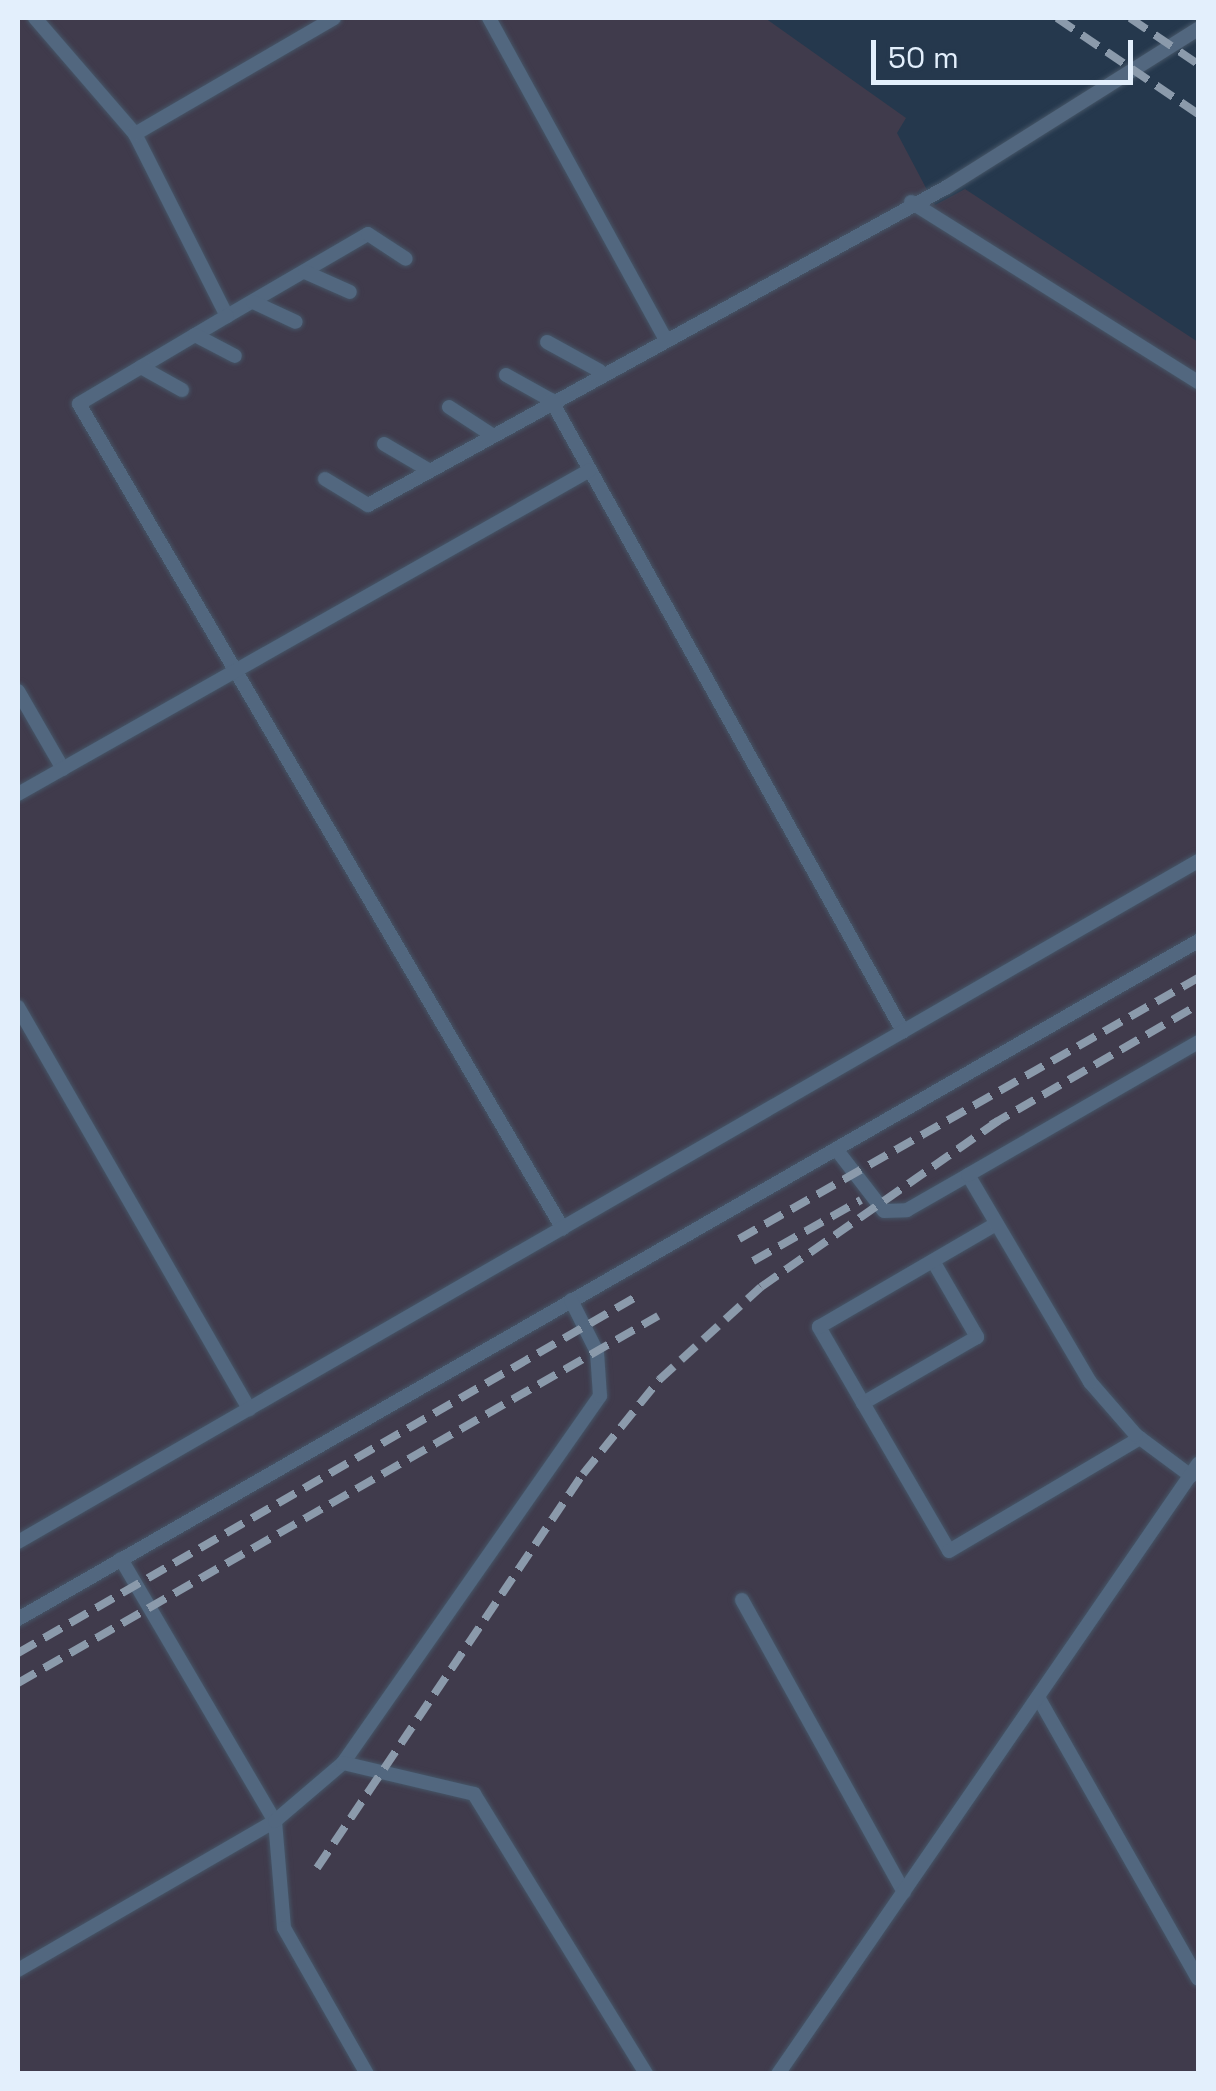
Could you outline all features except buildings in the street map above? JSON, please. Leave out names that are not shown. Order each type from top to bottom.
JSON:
[{"type":"lane","points":[[36,18],[134,134],[228,316]]},
{"type":"lane","points":[[134,134],[334,18]]},
{"type":"lane","points":[[489,18],[664,336]]},
{"type":"lane","points":[[324,479],[368,505],[600,371],[910,202],[1198,30]]},
{"type":"lane","points":[[910,202],[1198,382]]},
{"type":"lane","points":[[406,259],[368,234],[79,404],[562,1229]]},
{"type":"lane","points":[[306,272],[350,292]]},
{"type":"lane","points":[[253,302],[296,322]]},
{"type":"lane","points":[[195,336],[236,356]]},
{"type":"lane","points":[[547,342],[600,371]]},
{"type":"lane","points":[[141,367],[182,390]]},
{"type":"lane","points":[[506,375],[551,400],[903,1031]]},
{"type":"lane","points":[[449,407],[492,435]]},
{"type":"lane","points":[[384,444],[430,471]]},
{"type":"lane","points":[[18,794],[590,470]]},
{"type":"lane","points":[[18,691],[63,768]]},
{"type":"lane","points":[[18,1542],[1198,862]]},
{"type":"lane","points":[[18,1619],[1198,941]]},
{"type":"lane","points":[[18,1007],[249,1409]]},
{"type":"lane","points":[[836,1149],[884,1211],[907,1210],[1198,1042]]},
{"type":"lane","points":[[778,2074],[1194,1470],[1140,1438],[1074,1358],[968,1175]]},
{"type":"lane","points":[[996,1224],[819,1327],[948,1551],[1140,1438]]},
{"type":"lane","points":[[863,1402],[977,1336],[933,1261]]},
{"type":"lane","points":[[18,1970],[275,1821],[344,1763],[600,1396],[598,1352],[571,1300]]},
{"type":"lane","points":[[121,1559],[275,1821],[284,1928],[367,2074]]},
{"type":"lane","points":[[742,1600],[904,1892]]},
{"type":"lane","points":[[1038,1698],[1198,1979]]},
{"type":"lane","points":[[344,1763],[474,1794],[646,2074]]},
{"type":"shaded area","points":[[18,18],[765,18],[906,118],[897,133],[935,205],[965,189],[1198,342],[1198,2073],[18,2073]]},
{"type":"railway","points":[[1057,18],[1198,114]]},
{"type":"railway","points":[[1130,18],[1198,64]]},
{"type":"railway","points":[[739,1239],[1198,978]]},
{"type":"railway","points":[[991,1125],[1198,1005]]},
{"type":"railway","points":[[317,1868],[583,1474],[659,1380],[761,1287],[1002,1118]]},
{"type":"railway","points":[[753,1261],[861,1200]]},
{"type":"railway","points":[[18,1653],[641,1294]]},
{"type":"railway","points":[[18,1683],[658,1316]]}]
